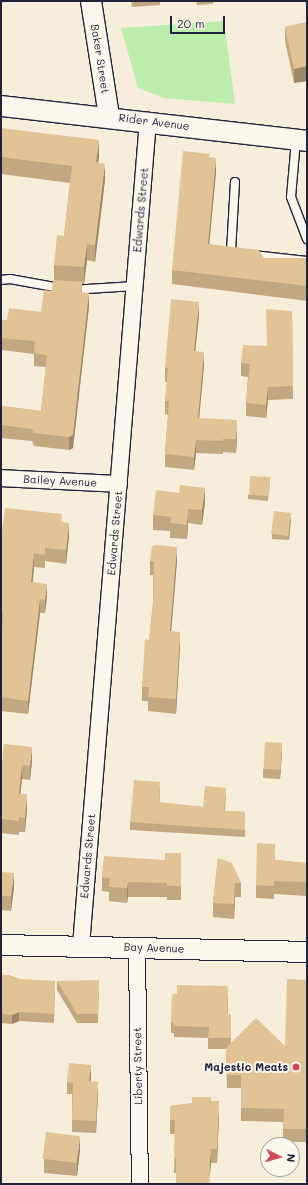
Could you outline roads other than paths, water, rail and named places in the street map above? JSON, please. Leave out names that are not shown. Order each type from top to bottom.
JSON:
[{"type":"street","name":"Baker Street","points":[[91,1],[109,116]]},
{"type":"street","name":"Rider Avenue","points":[[1,106],[109,116],[301,140]]},
{"type":"street","name":"Edwards Street","points":[[81,946],[148,121]]},
{"type":"street","name":"Bailey Avenue","points":[[1,478],[119,484]]},
{"type":"street","name":"Bay Avenue","points":[[1,945],[307,952]]},
{"type":"street","name":"Liberty Street","points":[[137,948],[140,1184]]},
{"type":"lane","points":[[301,140],[291,197],[307,238]]},
{"type":"lane","points":[[235,182],[231,252],[307,261]]},
{"type":"lane","points":[[1,280],[10,279],[47,287],[90,290],[135,286]]},
{"type":"place","name":"Majestic Meats","points":[[296,1067]]}]
